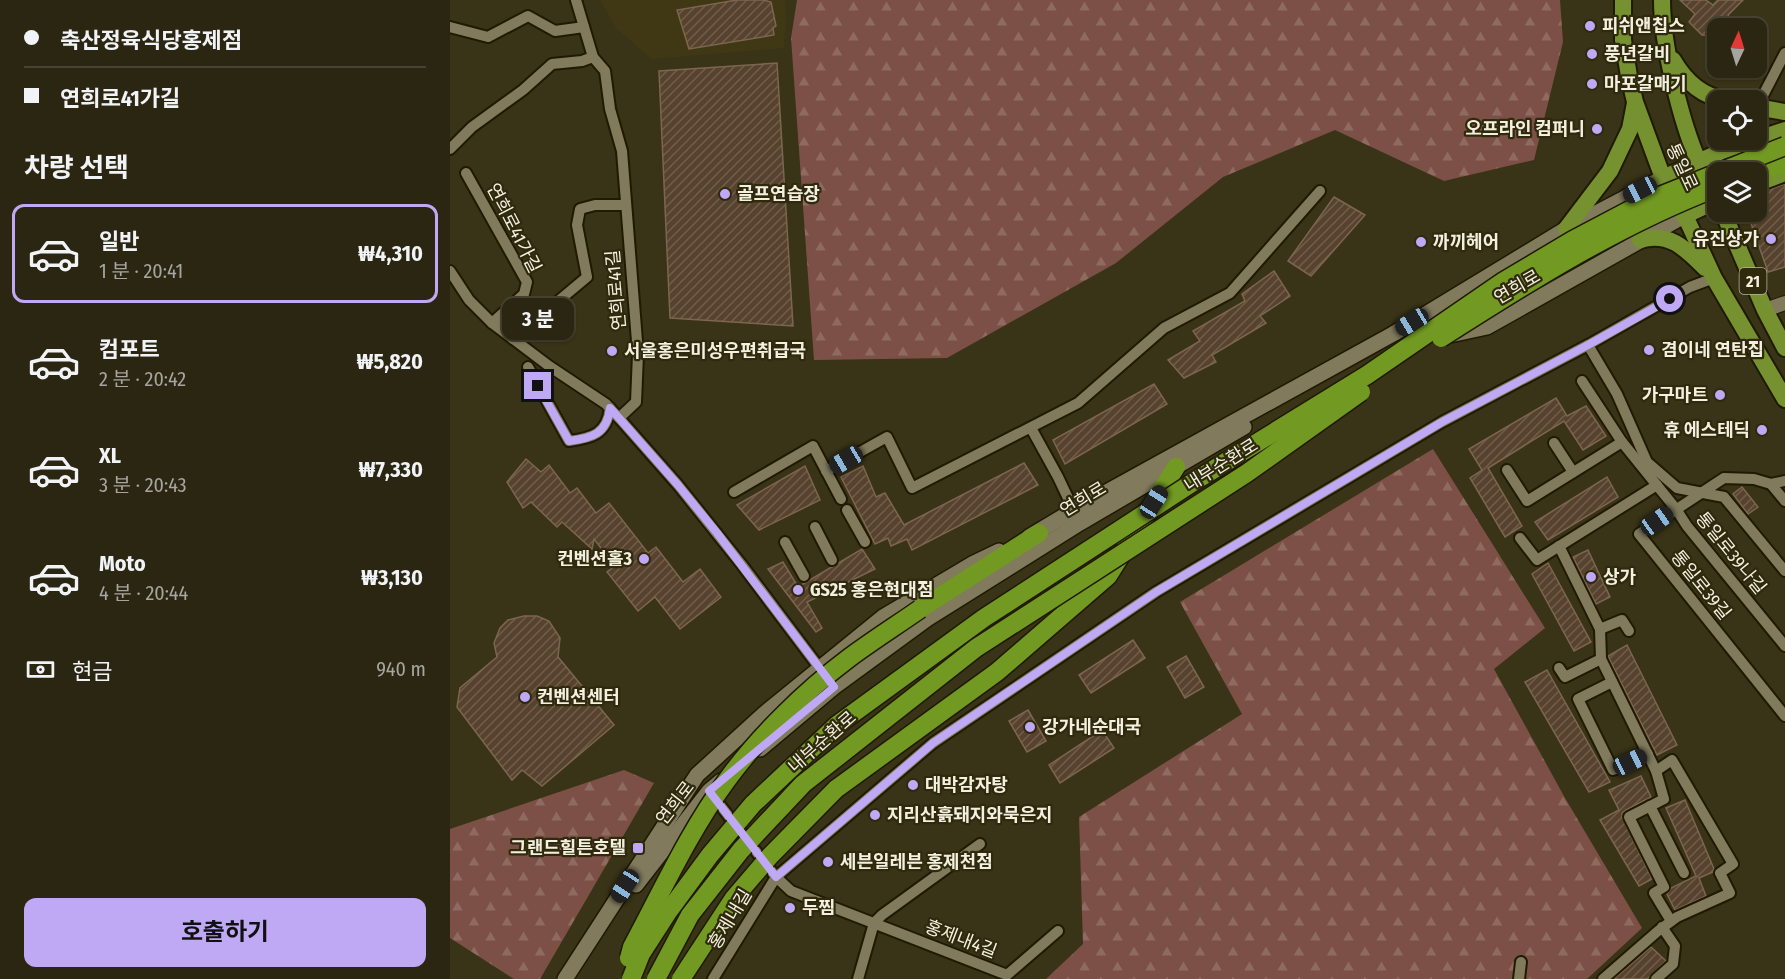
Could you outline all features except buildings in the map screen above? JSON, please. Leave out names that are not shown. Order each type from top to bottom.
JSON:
[{"type":"highway","name":"내부순환로","points":[[631,979],[641,954],[668,912],[710,855],[753,804],[837,725],[974,624],[1198,479],[1367,375],[1504,281],[1647,201],[1785,146]]},
{"type":"highway","points":[[1767,169],[1785,163]]},
{"type":"highway","name":"내부순환로","points":[[656,979],[690,915],[741,850],[803,784],[976,648],[1246,473],[1380,378],[1512,292],[1669,206],[1707,191]]},
{"type":"highway","points":[[681,979],[734,898],[770,856],[836,789],[997,672],[1108,576],[1176,467]]},
{"type":"highway","points":[[622,979],[632,947],[673,870],[726,781],[759,741],[848,659],[1039,532]]},
{"type":"main road","name":"통일로","points":[[1623,0],[1623,40],[1635,102],[1663,178],[1714,278],[1785,399]]},
{"type":"main road","name":"통일로","points":[[1662,0],[1669,54],[1677,91],[1698,162],[1707,179]]},
{"type":"main road","points":[[1669,54],[1679,71],[1707,95]]},
{"type":"main road","points":[[1566,229],[1610,171],[1630,129],[1635,102]]},
{"type":"main road","points":[[1767,109],[1785,112]]},
{"type":"main road","name":"연희로","points":[[576,979],[634,888],[709,791],[834,687],[927,619],[1077,517],[1393,334],[1566,229],[1663,178],[1722,151],[1785,130]]},
{"type":"main road","points":[[1767,180],[1785,173]]},
{"type":"main road","name":"연희로","points":[[1077,517],[1176,467],[1370,355],[1487,327],[1640,240],[1707,205]]},
{"type":"main road","name":"21","points":[[1727,222],[1765,310],[1785,348]]},
{"type":"main road","points":[[1640,240],[1656,236],[1677,242],[1714,278]]},
{"type":"main road","points":[[819,668],[883,617],[974,562],[1077,517]]},
{"type":"main road","name":"연희로","points":[[565,979],[697,775],[819,668]]},
{"type":"street","name":"연희로41길","points":[[576,0],[593,57],[605,71],[610,109],[622,151],[638,354],[636,402],[619,418]]},
{"type":"street","points":[[450,27],[488,37],[528,16],[555,31],[584,27]]},
{"type":"street","points":[[1766,90],[1785,53]]},
{"type":"street","points":[[450,149],[472,127],[522,90],[552,64],[582,61],[593,57]]},
{"type":"street","name":"연희로41가길","points":[[466,173],[527,282],[524,294],[492,323]]},
{"type":"street","points":[[826,471],[886,437],[912,488],[1078,403],[1164,328],[1230,292],[1320,191]]},
{"type":"street","points":[[513,339],[587,277],[577,225],[580,209],[626,205]]},
{"type":"street","points":[[450,271],[469,300],[492,323],[610,408],[678,485],[834,687]]},
{"type":"street","name":"홍제내길","points":[[713,979],[776,877],[933,743],[1156,592],[1442,422],[1588,345],[1690,287],[1714,278]]},
{"type":"street","points":[[1765,310],[1785,303]]},
{"type":"street","points":[[1588,345],[1617,394],[1647,462],[1677,488],[1724,497],[1785,571]]},
{"type":"street","points":[[528,367],[569,441],[588,438],[605,427],[610,408]]},
{"type":"street","name":"통일로39나길","points":[[1582,381],[1622,442],[1785,646]]},
{"type":"street","points":[[1031,428],[1077,517]]},
{"type":"street","points":[[1554,442],[1573,472]]},
{"type":"street","points":[[1507,470],[1527,501],[1622,442]]},
{"type":"street","points":[[734,492],[813,446],[841,500]]},
{"type":"street","points":[[1702,493],[1724,477],[1754,478],[1771,484],[1785,501]]},
{"type":"street","points":[[1771,484],[1785,481]]},
{"type":"street","points":[[1520,538],[1537,561],[1657,485]]},
{"type":"street","points":[[1664,494],[1677,488]]},
{"type":"street","name":"통일로39길","points":[[1702,493],[1639,534],[1783,711]]},
{"type":"street","points":[[847,510],[865,542]]},
{"type":"street","points":[[815,526],[832,560]]},
{"type":"street","points":[[785,542],[804,576]]},
{"type":"street","points":[[1559,546],[1600,629],[1601,659],[1656,771],[1664,799],[1629,817],[1664,887],[1654,893],[1675,946],[1673,964],[1656,979]]},
{"type":"street","points":[[1600,629],[1622,620],[1629,631]]},
{"type":"street","points":[[1559,668],[1565,677],[1601,659]]},
{"type":"street","points":[[1612,681],[1578,699],[1613,770],[1648,754]]},
{"type":"street","points":[[1603,979],[1666,924],[1730,892],[1720,873],[1733,864],[1672,760],[1656,771]]},
{"type":"street","name":"홍제내4길","points":[[709,791],[776,877],[792,891],[1007,975],[1058,931]]},
{"type":"street","points":[[1650,806],[1684,873]]},
{"type":"street","points":[[858,979],[874,923],[980,844]]},
{"type":"street","points":[[1519,979],[1521,962]]},
{"type":"shaded area","points":[[600,0],[785,0],[784,48],[651,59],[616,28]]},
{"type":"green space","points":[[797,0],[1560,0],[1563,42],[1534,160],[1444,181],[1335,130],[1223,177],[1116,263],[947,358],[814,360],[791,38]]},
{"type":"green space","points":[[1433,449],[1545,628],[1494,669],[1565,798],[1642,928],[1587,979],[1046,979],[1083,944],[1079,817],[1242,714],[1180,602]]},
{"type":"green space","points":[[624,770],[654,783],[540,979],[514,979],[450,938],[450,829]]},
{"type":"place","name":"피쉬앤칩스","points":[[1590,26]]},
{"type":"place","name":"풍년갈비","points":[[1592,54]]},
{"type":"place","name":"마포갈매기","points":[[1592,84]]},
{"type":"place","name":"오프라인 컴퍼니","points":[[1597,129]]},
{"type":"place","name":"골프연습장","points":[[725,194]]},
{"type":"place","name":"유진상가","points":[[1771,239]]},
{"type":"place","name":"까끼헤어","points":[[1421,242]]},
{"type":"place","name":"겸이네 연탄집","points":[[1649,350]]},
{"type":"place","name":"서울홍은미성우편취급국","points":[[612,351]]},
{"type":"place","name":"가구마트","points":[[1720,395]]},
{"type":"place","name":"휴 에스테딕","points":[[1762,430]]},
{"type":"place","name":"컨벤션홀3","points":[[644,559]]},
{"type":"place","name":"상가","points":[[1591,577]]},
{"type":"place","name":"GS25 홍은현대점","points":[[798,590]]},
{"type":"place","name":"컨벤션센터","points":[[525,697]]},
{"type":"place","name":"강가네순대국","points":[[1030,727]]},
{"type":"place","name":"대박감자탕","points":[[913,785]]},
{"type":"place","name":"지리산흙돼지와묵은지","points":[[875,815]]},
{"type":"place","name":"그랜드힐튼호텔","points":[[638,848]]},
{"type":"place","name":"세븐일레븐 홍제천점","points":[[828,862]]},
{"type":"place","name":"두찜","points":[[790,908]]},
{"type":"route","points":[[538,386],[569,441],[588,438],[605,427],[610,408],[717,533],[834,687],[709,791],[776,877],[933,743],[1156,592],[1442,422],[1670,299]]}]
